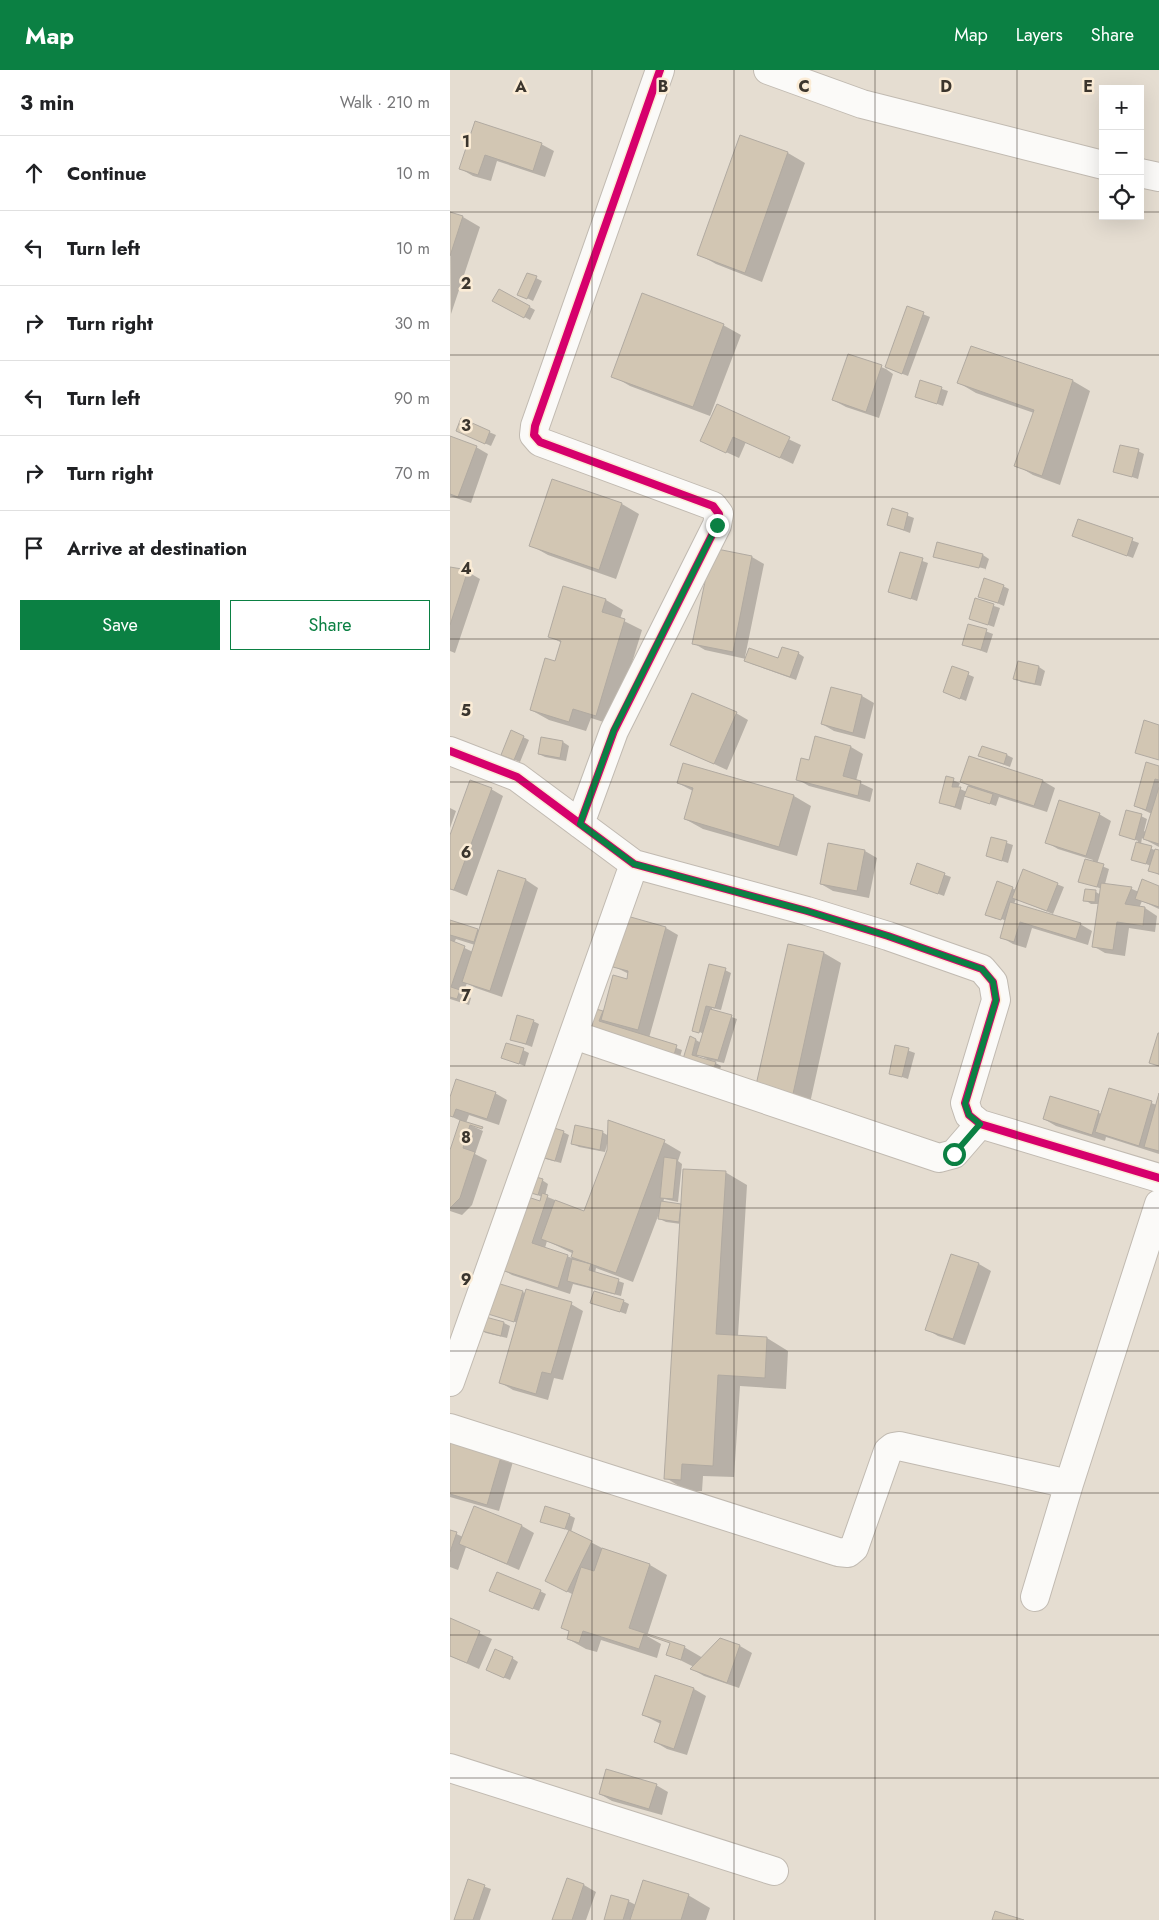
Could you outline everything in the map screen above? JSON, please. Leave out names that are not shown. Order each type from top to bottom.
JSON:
[{"type":"street","points":[[768,70],[862,104],[1099,164]]},
{"type":"street","points":[[580,824],[614,730],[717,525],[719,514],[714,506],[540,442],[534,435],[535,426],[654,72]]},
{"type":"street","points":[[1144,174],[1159,177]]},
{"type":"street","points":[[450,751],[517,777],[634,864],[807,911],[888,936],[982,969],[993,982],[996,1000],[965,1104],[969,1115],[980,1124],[1159,1178]]},
{"type":"street","points":[[450,1382],[634,864]]},
{"type":"street","points":[[574,1035],[938,1158],[954,1154],[980,1124]]},
{"type":"street","points":[[1035,1597],[1068,1484],[1159,1204]]},
{"type":"street","points":[[450,1428],[838,1552],[848,1553],[854,1548],[888,1451],[893,1447],[899,1446],[1068,1484]]},
{"type":"street","points":[[450,1768],[774,1871]]},
{"type":"building","points":[[475,121],[542,143],[533,171],[485,155],[478,175],[459,169]]},
{"type":"building","points":[[740,135],[788,152],[745,273],[697,255]]},
{"type":"building","points":[[450,212],[463,216],[450,256]]},
{"type":"building","points":[[527,273],[537,276],[527,299],[517,295]]},
{"type":"building","points":[[499,289],[530,306],[524,318],[492,301]]},
{"type":"building","points":[[642,293],[724,324],[693,407],[611,377]]},
{"type":"building","points":[[907,306],[924,312],[902,374],[885,367]]},
{"type":"building","points":[[971,346],[1073,380],[1042,476],[1014,466],[1034,410],[957,383]]},
{"type":"building","points":[[848,354],[882,365],[866,412],[832,400]]},
{"type":"building","points":[[920,380],[942,387],[937,404],[915,397]]},
{"type":"building","points":[[717,404],[790,437],[780,458],[733,437],[726,453],[700,441]]},
{"type":"building","points":[[461,418],[490,431],[485,444],[456,431]]},
{"type":"building","points":[[450,436],[477,446],[458,497],[450,494]]},
{"type":"building","points":[[1120,445],[1139,449],[1132,477],[1113,472]]},
{"type":"building","points":[[552,479],[622,503],[599,570],[529,546]]},
{"type":"building","points":[[892,508],[908,513],[904,530],[887,525]]},
{"type":"building","points":[[1078,519],[1133,538],[1127,556],[1072,536]]},
{"type":"building","points":[[937,542],[983,554],[979,568],[933,557]]},
{"type":"building","points":[[712,548],[752,556],[733,652],[692,644]]},
{"type":"building","points":[[900,552],[923,558],[911,599],[888,592]]},
{"type":"building","points":[[450,567],[468,570],[450,625]]},
{"type":"building","points":[[984,578],[1004,585],[998,603],[978,597]]},
{"type":"building","points":[[563,586],[606,599],[602,612],[625,619],[596,716],[573,709],[569,722],[530,710],[545,658],[555,661],[561,641],[548,637]]},
{"type":"building","points":[[975,598],[994,604],[988,625],[969,619]]},
{"type":"building","points":[[968,624],[987,629],[981,650],[962,645]]},
{"type":"building","points":[[782,647],[799,652],[790,677],[744,661],[749,648],[778,658]]},
{"type":"building","points":[[1018,661],[1039,666],[1035,684],[1013,679]]},
{"type":"building","points":[[952,666],[969,672],[960,699],[943,692]]},
{"type":"building","points":[[831,687],[862,695],[853,733],[821,724]]},
{"type":"building","points":[[692,693],[737,712],[714,764],[670,745]]},
{"type":"building","points":[[1144,720],[1159,725],[1159,760],[1135,753]]},
{"type":"building","points":[[511,730],[524,736],[514,760],[501,755]]},
{"type":"building","points":[[815,736],[851,746],[843,776],[861,781],[858,796],[796,780],[801,758],[809,760]]},
{"type":"building","points":[[541,737],[563,741],[560,758],[538,754]]},
{"type":"building","points":[[982,746],[1007,754],[1004,764],[978,756]]},
{"type":"building","points":[[969,756],[1043,780],[1034,806],[960,782]]},
{"type":"building","points":[[1146,762],[1159,766],[1159,780],[1155,779],[1146,810],[1134,806]]},
{"type":"building","points":[[683,763],[794,795],[779,847],[684,819],[693,788],[677,783]]},
{"type":"building","points":[[946,776],[954,778],[952,787],[961,787],[955,807],[939,803]]},
{"type":"building","points":[[470,780],[492,788],[454,890],[450,889],[450,835]]},
{"type":"building","points":[[968,786],[993,794],[990,804],[964,796]]},
{"type":"building","points":[[1159,787],[1159,844],[1143,839]]},
{"type":"building","points":[[1059,800],[1100,813],[1086,856],[1045,843]]},
{"type":"building","points":[[1126,810],[1142,814],[1135,840],[1119,835]]},
{"type":"building","points":[[991,837],[1007,841],[1002,861],[986,856]]},
{"type":"building","points":[[1136,842],[1152,846],[1146,864],[1131,860]]},
{"type":"building","points":[[828,843],[865,850],[857,891],[820,884]]},
{"type":"building","points":[[1155,849],[1159,850],[1159,874],[1148,871]]},
{"type":"building","points":[[1085,859],[1104,864],[1097,887],[1078,882]]},
{"type":"building","points":[[917,863],[945,873],[938,894],[910,884]]},
{"type":"building","points":[[1023,869],[1058,883],[1047,911],[1012,898]]},
{"type":"building","points":[[498,870],[526,879],[490,991],[462,982]]},
{"type":"building","points":[[1142,879],[1159,886],[1159,907],[1135,899]]},
{"type":"building","points":[[997,881],[1013,887],[1001,920],[985,915]]},
{"type":"building","points":[[1101,883],[1132,887],[1125,904],[1145,907],[1143,926],[1117,922],[1113,950],[1092,947]]},
{"type":"building","points":[[1085,889],[1096,890],[1095,902],[1083,901]]},
{"type":"building","points":[[1010,902],[1081,923],[1076,939],[1020,922],[1014,942],[1000,938]]},
{"type":"building","points":[[627,916],[666,927],[638,1030],[601,1020],[613,975],[627,979],[628,971],[613,967]]},
{"type":"building","points":[[450,920],[478,929],[474,942],[450,935]]},
{"type":"building","points":[[450,940],[465,946],[451,987],[460,990],[457,999],[450,997]]},
{"type":"building","points":[[788,944],[824,952],[793,1094],[756,1085]]},
{"type":"building","points":[[709,964],[726,968],[715,1008],[706,1006],[699,1033],[692,1031]]},
{"type":"building","points":[[589,1007],[603,1011],[599,1021],[677,1045],[674,1055],[583,1028]]},
{"type":"building","points":[[710,1009],[732,1015],[718,1060],[696,1055]]},
{"type":"building","points":[[517,1015],[534,1020],[526,1044],[510,1040]]},
{"type":"building","points":[[1159,1033],[1159,1066],[1149,1063]]},
{"type":"building","points":[[690,1036],[696,1039],[692,1055],[716,1062],[714,1068],[683,1059]]},
{"type":"building","points":[[506,1043],[524,1048],[519,1064],[501,1058]]},
{"type":"building","points":[[895,1045],[909,1048],[902,1077],[889,1074]]},
{"type":"building","points":[[456,1079],[496,1092],[487,1119],[456,1109],[453,1117],[450,1116],[450,1097]]},
{"type":"building","points":[[1109,1088],[1152,1101],[1139,1146],[1095,1132]]},
{"type":"building","points":[[1159,1093],[1159,1151],[1144,1147]]},
{"type":"building","points":[[1050,1096],[1099,1111],[1092,1135],[1043,1119]]},
{"type":"building","points":[[460,1120],[483,1127],[482,1129],[470,1125],[463,1148],[475,1152],[460,1198],[450,1208],[450,1150]]},
{"type":"building","points":[[608,1120],[665,1140],[616,1273],[571,1257],[573,1251],[541,1239],[555,1200],[584,1211],[607,1150]]},
{"type":"building","points":[[544,1125],[564,1131],[555,1161],[535,1155]]},
{"type":"building","points":[[575,1125],[603,1131],[600,1150],[571,1144]]},
{"type":"building","points":[[664,1157],[677,1159],[673,1199],[660,1198]]},
{"type":"building","points":[[683,1169],[726,1171],[716,1334],[767,1337],[765,1378],[718,1375],[713,1466],[682,1464],[681,1480],[664,1479]]},
{"type":"building","points":[[529,1175],[543,1179],[538,1195],[524,1191]]},
{"type":"building","points":[[542,1193],[548,1195],[532,1243],[568,1255],[558,1288],[498,1269],[522,1195],[540,1201]]},
{"type":"building","points":[[661,1201],[681,1204],[679,1222],[658,1219]]},
{"type":"building","points":[[951,1254],[979,1263],[953,1339],[925,1330]]},
{"type":"building","points":[[572,1259],[591,1264],[589,1270],[619,1279],[615,1294],[567,1281]]},
{"type":"building","points":[[497,1283],[523,1291],[514,1322],[488,1314]]},
{"type":"building","points":[[526,1289],[572,1302],[551,1374],[542,1372],[536,1394],[499,1383]]},
{"type":"building","points":[[594,1291],[624,1300],[620,1312],[590,1303]]},
{"type":"building","points":[[482,1316],[504,1322],[501,1336],[478,1330]]},
{"type":"building","points":[[450,1434],[503,1450],[487,1505],[450,1494]]},
{"type":"building","points":[[474,1506],[522,1525],[507,1564],[459,1544]]},
{"type":"building","points":[[545,1506],[570,1514],[565,1529],[540,1522]]},
{"type":"building","points":[[450,1530],[457,1532],[450,1552]]},
{"type":"building","points":[[569,1530],[592,1541],[567,1592],[545,1581]]},
{"type":"building","points":[[602,1548],[650,1564],[629,1628],[685,1646],[681,1660],[666,1655],[670,1643],[644,1634],[639,1649],[583,1631],[579,1643],[567,1639],[569,1631],[561,1628],[581,1567],[594,1571]]},
{"type":"building","points":[[497,1572],[541,1590],[533,1609],[489,1591]]},
{"type":"building","points":[[450,1618],[480,1631],[467,1663],[450,1656]]},
{"type":"building","points":[[720,1638],[740,1645],[727,1683],[690,1669]]},
{"type":"building","points":[[495,1649],[513,1657],[504,1678],[486,1670]]},
{"type":"building","points":[[655,1675],[694,1688],[674,1749],[654,1742],[661,1721],[642,1715]]},
{"type":"building","points":[[606,1769],[657,1784],[649,1809],[599,1794]]},
{"type":"building","points":[[567,1878],[584,1884],[572,1920],[552,1920]]},
{"type":"building","points":[[468,1879],[485,1885],[473,1920],[454,1920]]},
{"type":"building","points":[[643,1880],[689,1894],[681,1920],[630,1920]]},
{"type":"building","points":[[611,1895],[629,1900],[623,1920],[604,1920]]},
{"type":"building","points":[[995,1911],[1024,1920],[992,1920]]},
{"type":"cycle path","points":[[580,824],[614,731],[717,525],[719,514],[713,506],[540,442],[534,435],[535,426],[660,70]]},
{"type":"cycle path","points":[[450,751],[517,777],[634,864],[807,911],[888,936],[982,969],[993,982],[996,1000],[965,1103],[969,1115],[980,1124],[1159,1178]]},
{"type":"route","points":[[717,525],[614,730],[580,824],[634,864],[807,911],[888,936],[982,969],[993,982],[996,1000],[965,1104],[969,1115],[980,1124],[954,1154]]}]
